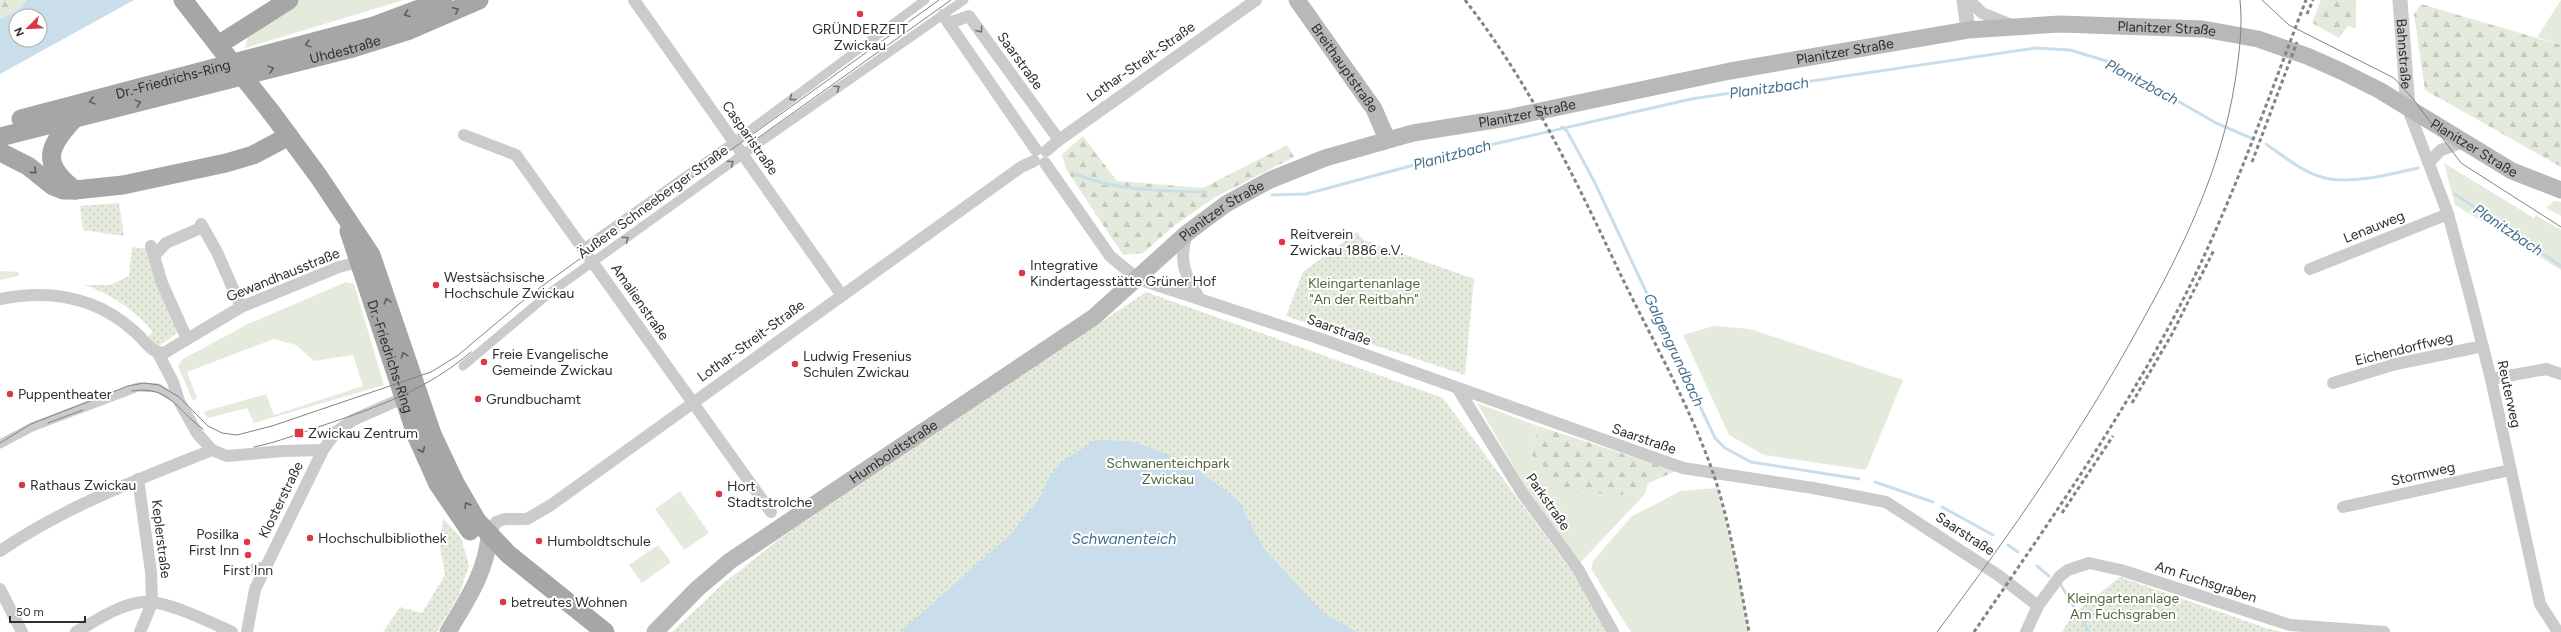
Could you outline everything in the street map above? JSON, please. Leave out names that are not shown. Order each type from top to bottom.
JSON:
[{"type":"main road","name":"Dr.-Friedrichs-Ring","points":[[183,0],[289,136],[365,245],[377,272],[413,383],[441,457],[489,543]]},
{"type":"main road","points":[[218,45],[289,0]]},
{"type":"main road","name":"Uhdestraße","points":[[346,34],[403,16],[443,0]]},
{"type":"main road","name":"Uhdestraße","points":[[206,86],[353,48],[407,31],[479,0]]},
{"type":"main road","name":"Breithauptstraße","points":[[1297,0],[1374,109],[1387,139]]},
{"type":"main road","name":"Planitzer Straße","points":[[1138,279],[1187,233],[1221,207],[1251,189],[1325,158],[1387,139],[1507,118],[1730,71],[1968,30],[2015,26],[2115,25],[2226,32],[2258,39],[2307,56],[2375,88],[2512,171],[2561,190]]},
{"type":"main road","name":"Dr.-Friedrichs-Ring","points":[[0,124],[346,34]]},
{"type":"main road","name":"Dr.-Friedrichs-Ring","points":[[0,137],[206,86]]},
{"type":"main road","points":[[73,120],[59,136],[52,152],[54,166],[58,175],[75,190]]},
{"type":"main road","points":[[0,152],[23,162],[53,186],[63,190],[75,190],[123,184],[226,163],[253,155],[289,136]]},
{"type":"main road","name":"Dr.-Friedrichs-Ring","points":[[347,221],[358,262],[402,398],[438,484],[462,521],[489,543]]},
{"type":"main road","name":"Humboldtstraße","points":[[655,632],[697,589],[730,561],[1094,317],[1138,279]]},
{"type":"main road","points":[[448,632],[480,575],[489,543]]},
{"type":"main road","points":[[489,543],[585,632]]},
{"type":"main road","points":[[489,543],[523,567],[605,632]]},
{"type":"street","name":"Casparistraße","points":[[634,0],[841,294]]},
{"type":"street","name":"Äußere Schneeberger Straße","points":[[584,248],[734,142],[925,0]]},
{"type":"street","name":"Äußere Schneeberger Straße","points":[[463,366],[551,292],[743,154],[946,19],[964,0]]},
{"type":"street","name":"Lothar-Streit-Straße","points":[[489,543],[496,522],[533,517],[841,294],[1021,167],[1040,156],[1059,140],[1256,0]]},
{"type":"street","points":[[1964,0],[1968,30]]},
{"type":"street","points":[[1969,0],[1982,13],[2015,26]]},
{"type":"street","name":"Bahnstraße","points":[[2400,0],[2408,108]]},
{"type":"street","name":"Saarstraße","points":[[1059,140],[969,16],[946,19],[1110,256],[1138,279],[1321,339],[1683,468],[1886,502],[1998,575],[2038,606]]},
{"type":"street","name":"Reuterweg","points":[[2408,108],[2448,214],[2491,379],[2540,604],[2558,632]]},
{"type":"street","name":"Amalienstraße","points":[[464,135],[516,155],[584,248],[771,512]]},
{"type":"street","points":[[2429,162],[2441,150],[2463,142]]},
{"type":"street","name":"Lenauweg","points":[[2310,269],[2448,214]]},
{"type":"street","points":[[187,339],[162,283],[153,250],[202,225],[217,252],[241,307]]},
{"type":"street","points":[[1187,233],[1182,263],[1186,277],[1200,300]]},
{"type":"street","points":[[358,262],[377,272]]},
{"type":"street","name":"Gewandhausstraße","points":[[158,353],[168,352],[241,307],[358,262]]},
{"type":"street","points":[[0,299],[37,294],[77,299],[116,318],[136,332],[153,351],[158,353],[173,382],[179,401],[197,432],[212,450],[227,456],[283,451],[323,450]]},
{"type":"street","name":"Eichendorffweg","points":[[2333,383],[2396,364],[2483,346]]},
{"type":"street","points":[[2491,379],[2546,369],[2561,374]]},
{"type":"street","points":[[0,444],[32,427],[121,392],[138,387],[158,388],[179,401]]},
{"type":"street","name":"Parkstraße","points":[[1458,389],[1523,494],[1578,569],[1613,632]]},
{"type":"street","name":"Klosterstraße","points":[[240,632],[266,566],[323,450],[336,432],[353,420],[402,398]]},
{"type":"street","points":[[0,551],[27,532],[96,496],[212,450]]},
{"type":"street","name":"Stormweg","points":[[2343,507],[2510,470]]},
{"type":"street","name":"Keplerstraße","points":[[138,479],[151,572],[152,603]]},
{"type":"street","name":"Am Fuchsgraben","points":[[2038,606],[2060,576],[2068,570],[2088,563],[2121,570],[2290,625],[2384,632]]},
{"type":"street","points":[[254,568],[266,566]]},
{"type":"street","points":[[0,589],[22,632]]},
{"type":"street","points":[[76,632],[130,605],[144,602],[195,615],[240,632]]},
{"type":"street","points":[[140,632],[152,603]]},
{"type":"street","points":[[2026,632],[2038,606]]},
{"type":"green space","points":[[0,0],[27,0],[19,8],[8,8],[8,15],[0,19]]},
{"type":"green space","points":[[300,0],[404,0],[245,48],[249,33]]},
{"type":"green space","points":[[2321,0],[2356,0],[2356,29],[2348,26],[2339,38],[2312,23]]},
{"type":"green space","points":[[2561,0],[2561,45],[2537,37]]},
{"type":"green space","points":[[2421,4],[2561,45],[2561,167],[2425,90],[2414,14]]},
{"type":"green space","points":[[1083,136],[1117,181],[1203,188],[1287,145],[1294,157],[1214,198],[1175,225],[1143,253],[1123,255],[1066,169],[1062,154]]},
{"type":"green space","points":[[2444,163],[2534,218],[2536,215],[2561,230],[2561,270],[2455,205]]},
{"type":"green space","points":[[2554,201],[2561,202],[2561,216],[2546,208]]},
{"type":"green space","points":[[119,203],[124,236],[83,230],[80,206]]},
{"type":"green space","name":"Kleingartenanlage \"An der Reitbahn\"","points":[[1357,232],[1364,240],[1474,279],[1465,375],[1286,316],[1303,272]]},
{"type":"green space","points":[[132,247],[149,249],[182,329],[154,350],[145,339],[153,332],[139,317],[113,298],[85,285],[110,285],[129,276]]},
{"type":"green space","points":[[0,271],[19,272],[19,276],[0,280]]},
{"type":"green space","points":[[346,282],[354,284],[384,385],[254,423],[247,408],[208,418],[203,412],[266,394],[274,415],[363,386],[353,355],[314,361],[296,345],[274,339],[187,372],[197,398],[193,401],[178,366],[183,359],[248,324]]},
{"type":"green space","name":"Schwanenteichpark Zwickau","points":[[1146,292],[1443,398],[1576,577],[1610,632],[672,632],[725,582],[782,537]]},
{"type":"green space","points":[[1713,326],[1750,329],[1903,380],[1866,470],[1764,455],[1729,435],[1683,335]]},
{"type":"green space","points":[[1477,403],[1538,426],[1532,455],[1622,495],[1648,483],[1645,494],[1580,563],[1527,490]]},
{"type":"green space","points":[[1538,426],[1676,471],[1622,495],[1569,492],[1532,455]]},
{"type":"green space","points":[[1718,488],[1738,570],[1749,632],[1631,632],[1591,569],[1593,561],[1632,516],[1681,491]]},
{"type":"green space","points":[[680,491],[709,533],[684,550],[655,509]]},
{"type":"green space","points":[[443,518],[461,538],[469,565],[459,595],[437,632],[383,632],[400,607],[422,613],[445,575],[440,547]]},
{"type":"green space","points":[[658,545],[671,562],[642,583],[629,565]]},
{"type":"green space","name":"Kleingartenanlage Am Fuchsgraben","points":[[2120,577],[2266,628],[2282,632],[2062,632],[2073,614]]},
{"type":"water","points":[[27,0],[134,0],[48,47],[48,8],[19,8]]},
{"type":"water","points":[[8,15],[8,48],[47,48],[0,74],[0,19]]},
{"type":"water","name":"Schwanenteich","points":[[1095,440],[1132,441],[1186,461],[1239,501],[1262,546],[1322,612],[1357,632],[900,632],[1011,534],[1040,497],[1048,479],[1060,463]]},
{"type":"waterway","name":"Planitzbach","points":[[1272,195],[1306,194],[1481,147],[1691,99],[2035,48],[2070,50],[2110,62],[2216,123],[2253,139]]},
{"type":"waterway","name":"Galgengrundbach","points":[[1562,127],[1567,131],[1594,181],[1715,438],[1725,448],[1751,462],[1859,479]]},
{"type":"waterway","name":"Planitzbach","points":[[2266,144],[2305,170],[2330,179],[2363,179],[2418,168]]},
{"type":"waterway","name":"Planitzbach","points":[[1075,174],[1091,180],[1123,187],[1206,192]]},
{"type":"waterway","name":"Planitzbach","points":[[2455,194],[2561,266]]},
{"type":"waterway","name":"Galgengrundbach","points":[[1875,482],[1933,502]]},
{"type":"waterway","name":"Galgengrundbach","points":[[1942,507],[1993,535]]},
{"type":"waterway","name":"Galgengrundbach","points":[[2008,545],[2018,552]]},
{"type":"waterway","name":"Galgengrundbach","points":[[2037,566],[2049,576]]},
{"type":"waterway","name":"Galgengrundbach","points":[[2061,585],[2089,632]]},
{"type":"tram line","points":[[0,443],[31,424],[128,386],[144,383],[159,385],[179,397],[208,426],[222,433],[237,435],[272,426],[431,372],[457,356],[531,294],[939,0]]},
{"type":"tram line","points":[[748,145],[951,0]]},
{"type":"tram line","points":[[1937,632],[2018,520],[2094,405],[2171,267],[2198,208],[2210,177],[2229,115],[2235,82],[2241,31],[2240,0]]},
{"type":"tram line","points":[[2262,0],[2289,25],[2394,78],[2414,100],[2461,163],[2561,227]]},
{"type":"tram line","points":[[254,447],[281,440],[402,396],[420,387],[455,365],[471,352]]},
{"type":"tram line","points":[[132,391],[145,390],[164,395],[203,429]]},
{"type":"tram line","points":[[48,423],[83,410]]},
{"type":"railway","points":[[1465,0],[1509,62],[1548,128],[1583,196],[1697,431],[1708,459],[1723,506],[1732,542],[1749,632]]},
{"type":"railway","points":[[1974,632],[2098,447],[2122,409],[2166,332],[2187,292],[2242,168],[2306,0]]},
{"type":"railway","points":[[2307,14],[2313,0]]},
{"type":"railway","points":[[2252,162],[2297,42]]},
{"type":"railway","points":[[2132,403],[2172,334],[2214,250]]},
{"type":"railway","points":[[2062,513],[2113,436]]},
{"type":"place","name":"GRÜNDERZEIT Zwickau","points":[[860,14]]},
{"type":"place","name":"Reitverein Zwickau 1886 e.V.","points":[[1282,242]]},
{"type":"place","name":"Integrative Kindertagesstätte Grüner Hof","points":[[1022,273]]},
{"type":"place","name":"Westsächsische Hochschule Zwickau","points":[[436,285]]},
{"type":"place","name":"Freie Evangelische Gemeinde Zwickau","points":[[484,362]]},
{"type":"place","name":"Ludwig Fresenius Schulen Zwickau","points":[[795,364]]},
{"type":"place","name":"Puppentheater","points":[[10,394]]},
{"type":"place","name":"Grundbuchamt","points":[[478,399]]},
{"type":"place","name":"Zwickau Zentrum","points":[[299,433]]},
{"type":"place","name":"Rathaus Zwickau","points":[[22,485]]},
{"type":"place","name":"Hort Stadtstrolche","points":[[719,494]]},
{"type":"place","name":"Hochschulbibliothek","points":[[310,538]]},
{"type":"place","name":"Humboldtschule","points":[[539,541]]},
{"type":"place","name":"Posilka First Inn","points":[[247,542]]},
{"type":"place","name":"First Inn","points":[[248,555]]},
{"type":"place","name":"betreutes Wohnen","points":[[503,602]]}]
